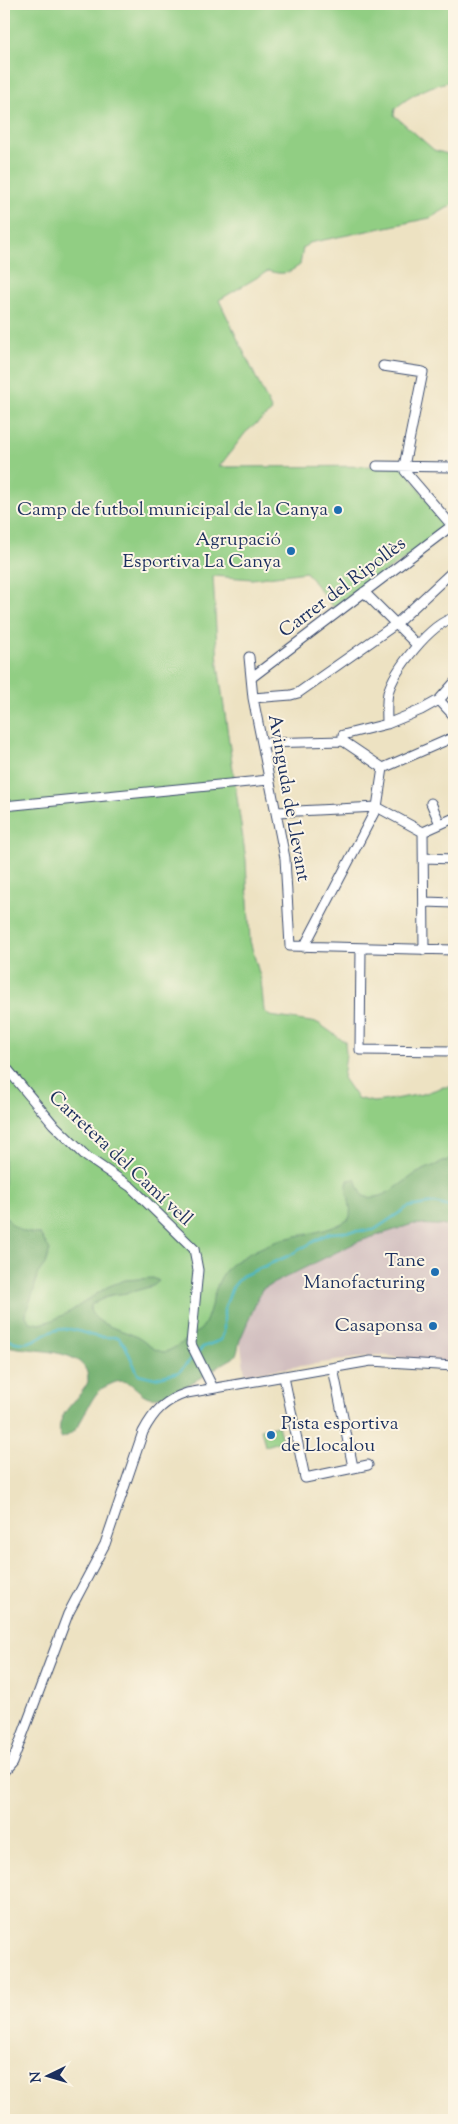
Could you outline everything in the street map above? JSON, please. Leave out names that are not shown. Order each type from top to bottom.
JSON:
[{"type":"street","points":[[383,366],[423,372],[404,466],[405,471],[454,526]]},
{"type":"street","points":[[377,466],[454,467]]},
{"type":"street","name":"Carrer del Ripollès","points":[[251,678],[454,526]]},
{"type":"street","points":[[254,698],[298,693],[396,624],[454,570]]},
{"type":"street","points":[[364,592],[417,645]]},
{"type":"street","points":[[386,724],[388,694],[392,682],[417,645],[434,629],[454,618]]},
{"type":"street","name":"Avinguda de Llevant","points":[[249,657],[254,698],[285,858],[290,946],[304,946]]},
{"type":"street","points":[[343,741],[343,735],[386,724],[439,700],[454,683]]},
{"type":"street","points":[[439,700],[454,716]]},
{"type":"street","points":[[383,768],[454,737]]},
{"type":"street","points":[[263,743],[343,741],[383,768]]},
{"type":"street","points":[[383,768],[377,808],[304,946],[454,950]]},
{"type":"street","points":[[4,806],[269,780]]},
{"type":"street","points":[[431,803],[440,824]]},
{"type":"street","points":[[277,812],[377,808],[423,832]]},
{"type":"street","points":[[423,832],[454,818]]},
{"type":"street","points":[[423,832],[425,858],[424,950]]},
{"type":"street","points":[[425,858],[454,858]]},
{"type":"street","points":[[425,902],[454,903]]},
{"type":"street","points":[[361,948],[360,1050],[454,1051]]},
{"type":"street","name":"Carretera del Camí vell","points":[[4,1065],[52,1124],[87,1157],[131,1187],[194,1250],[198,1270],[192,1344],[213,1388]]},
{"type":"street","points":[[4,1772],[12,1763],[68,1614],[105,1544],[134,1453],[151,1416],[164,1402],[176,1396],[213,1388],[371,1361],[454,1366]]},
{"type":"street","points":[[332,1368],[353,1467]]},
{"type":"street","points":[[284,1377],[305,1478],[368,1465]]},
{"type":"shaded area","points":[[413,1224],[454,1226],[454,1363],[377,1355],[245,1374],[240,1340],[262,1289],[357,1242]]},
{"type":"green space","points":[[4,4],[454,4],[454,81],[423,90],[395,109],[394,115],[434,150],[454,156],[454,204],[430,218],[309,243],[303,248],[300,265],[296,268],[285,273],[268,271],[219,300],[272,411],[246,432],[219,467],[404,466],[447,530],[333,607],[306,572],[252,579],[213,576],[218,665],[246,860],[250,941],[261,980],[264,1011],[270,1016],[318,1023],[345,1042],[346,1054],[343,1078],[357,1098],[373,1102],[382,1101],[423,1094],[443,1087],[454,1087],[454,1209],[299,1247],[199,1360],[4,1337]]},
{"type":"green space","points":[[454,1157],[454,1226],[413,1224],[357,1242],[262,1289],[240,1340],[237,1353],[233,1358],[168,1394],[151,1397],[126,1382],[119,1381],[111,1384],[98,1392],[78,1425],[68,1435],[61,1438],[59,1429],[64,1415],[88,1382],[86,1370],[79,1362],[69,1356],[4,1345],[4,1214],[19,1229],[28,1233],[40,1234],[50,1250],[45,1264],[37,1275],[27,1309],[26,1316],[30,1322],[40,1324],[53,1320],[71,1311],[107,1287],[125,1280],[153,1278],[159,1281],[153,1286],[128,1293],[111,1295],[92,1304],[90,1310],[98,1320],[135,1336],[153,1348],[165,1352],[200,1330],[208,1316],[221,1277],[236,1261],[271,1243],[334,1227],[349,1219],[348,1180],[355,1179],[363,1196],[377,1197],[392,1190],[417,1173]]},
{"type":"green space","name":"Pista esportiva de Llocalou","points":[[278,1425],[282,1441],[265,1446],[261,1429]]},
{"type":"waterway","points":[[198,1352],[203,1347],[221,1340],[224,1332],[224,1310],[232,1288],[242,1276],[288,1256],[329,1233],[374,1230],[408,1207],[434,1203],[454,1208]]},
{"type":"waterway","points":[[4,1338],[24,1343],[50,1332],[67,1329],[97,1337],[118,1337],[125,1345],[138,1374],[155,1378],[179,1372],[194,1356]]},
{"type":"place","name":"Camp de futbol municipal de la Canya","points":[[338,510]]},
{"type":"place","name":"Agrupació Esportiva La Canya","points":[[291,551]]},
{"type":"place","name":"Tane Manofacturing","points":[[435,1272]]},
{"type":"place","name":"Casaponsa","points":[[433,1326]]},
{"type":"place","name":"Pista esportiva de Llocalou","points":[[271,1435]]}]
